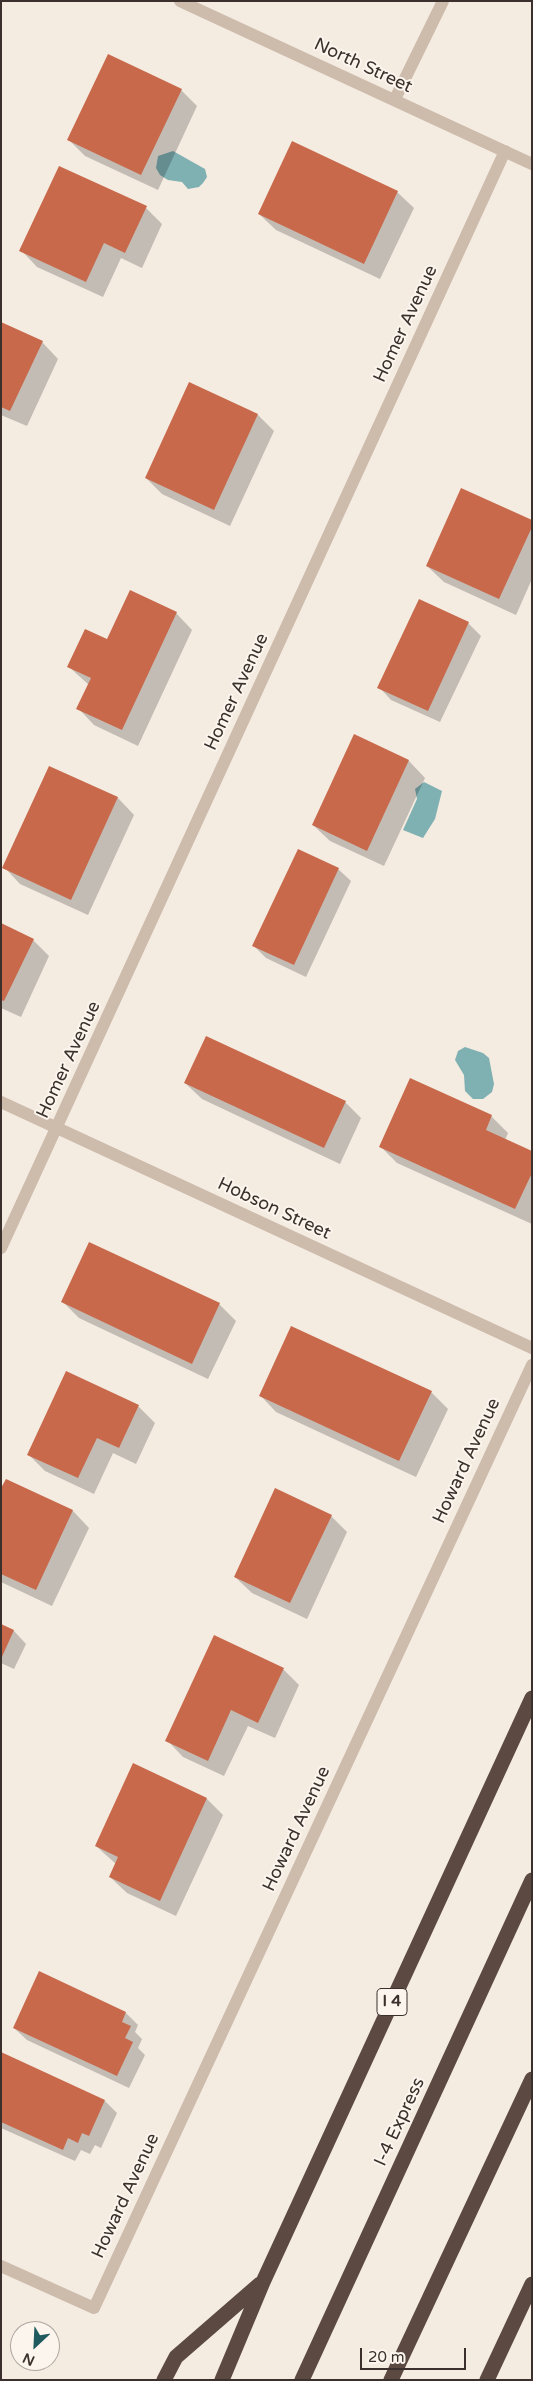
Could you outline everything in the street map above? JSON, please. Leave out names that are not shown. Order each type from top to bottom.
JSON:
[{"type":"highway","name":"I 4","points":[[222,2380],[263,2282],[532,1698]]},
{"type":"highway","name":"I-4 Express","points":[[302,2380],[532,1880]]},
{"type":"highway","points":[[391,2380],[532,2079]]},
{"type":"highway","points":[[164,2380],[176,2357],[263,2282]]},
{"type":"highway","points":[[487,2380],[532,2284]]},
{"type":"street","name":"North Street","points":[[180,1],[532,164]]},
{"type":"street","points":[[395,99],[443,1]]},
{"type":"street","name":"Homer Avenue","points":[[1,1248],[505,151]]},
{"type":"street","name":"Hobson Street","points":[[1,1102],[532,1348]]},
{"type":"street","name":"Howard Avenue","points":[[1,2266],[94,2308],[532,1365]]},
{"type":"water","points":[[173,151],[205,169],[207,177],[199,187],[188,189],[182,182],[168,180],[160,175],[156,168],[158,156]]},
{"type":"water","points":[[424,782],[442,791],[435,819],[423,838],[403,830],[417,799],[415,789]]},
{"type":"water","points":[[465,1047],[483,1053],[489,1058],[494,1084],[492,1092],[483,1099],[473,1099],[465,1091],[464,1075],[455,1060],[458,1051]]},
{"type":"building","points":[[108,54],[182,89],[141,175],[67,140]]},
{"type":"building","points":[[292,141],[398,191],[364,264],[258,214]]},
{"type":"building","points":[[59,166],[147,206],[125,253],[104,243],[86,282],[19,251]]},
{"type":"building","points":[[1,322],[43,341],[10,411],[1,407]]},
{"type":"building","points":[[189,382],[258,414],[214,510],[145,478]]},
{"type":"building","points":[[461,488],[532,520],[532,527],[499,599],[426,566]]},
{"type":"building","points":[[130,590],[177,612],[122,730],[76,709],[91,678],[67,667],[85,629],[107,639]]},
{"type":"building","points":[[419,599],[469,622],[428,711],[377,688]]},
{"type":"building","points":[[354,734],[409,760],[367,851],[312,825]]},
{"type":"building","points":[[49,766],[118,797],[71,900],[2,868]]},
{"type":"building","points":[[298,849],[339,868],[294,965],[252,946]]},
{"type":"building","points":[[1,923],[34,939],[4,1001],[1,1000]]},
{"type":"building","points":[[206,1036],[346,1101],[324,1148],[184,1083]]},
{"type":"building","points":[[410,1078],[492,1115],[486,1130],[532,1151],[532,1173],[515,1209],[379,1147]]},
{"type":"building","points":[[89,1242],[220,1303],[192,1364],[61,1302]]},
{"type":"building","points":[[291,1326],[432,1391],[399,1461],[259,1396]]},
{"type":"building","points":[[66,1371],[139,1405],[119,1448],[97,1438],[78,1478],[27,1455]]},
{"type":"building","points":[[6,1479],[73,1510],[36,1590],[1,1574],[1,1488]]},
{"type":"building","points":[[275,1488],[332,1515],[290,1603],[234,1577]]},
{"type":"building","points":[[1,1624],[14,1630],[1,1659]]},
{"type":"building","points":[[214,1635],[284,1668],[258,1723],[231,1710],[208,1761],[165,1741]]},
{"type":"building","points":[[133,1763],[207,1798],[160,1901],[109,1877],[118,1857],[95,1846]]},
{"type":"building","points":[[39,1971],[126,2012],[122,2022],[131,2026],[125,2038],[133,2042],[117,2076],[13,2028]]},
{"type":"building","points":[[1,2052],[105,2100],[89,2136],[82,2133],[78,2143],[68,2138],[63,2150],[1,2122]]}]
